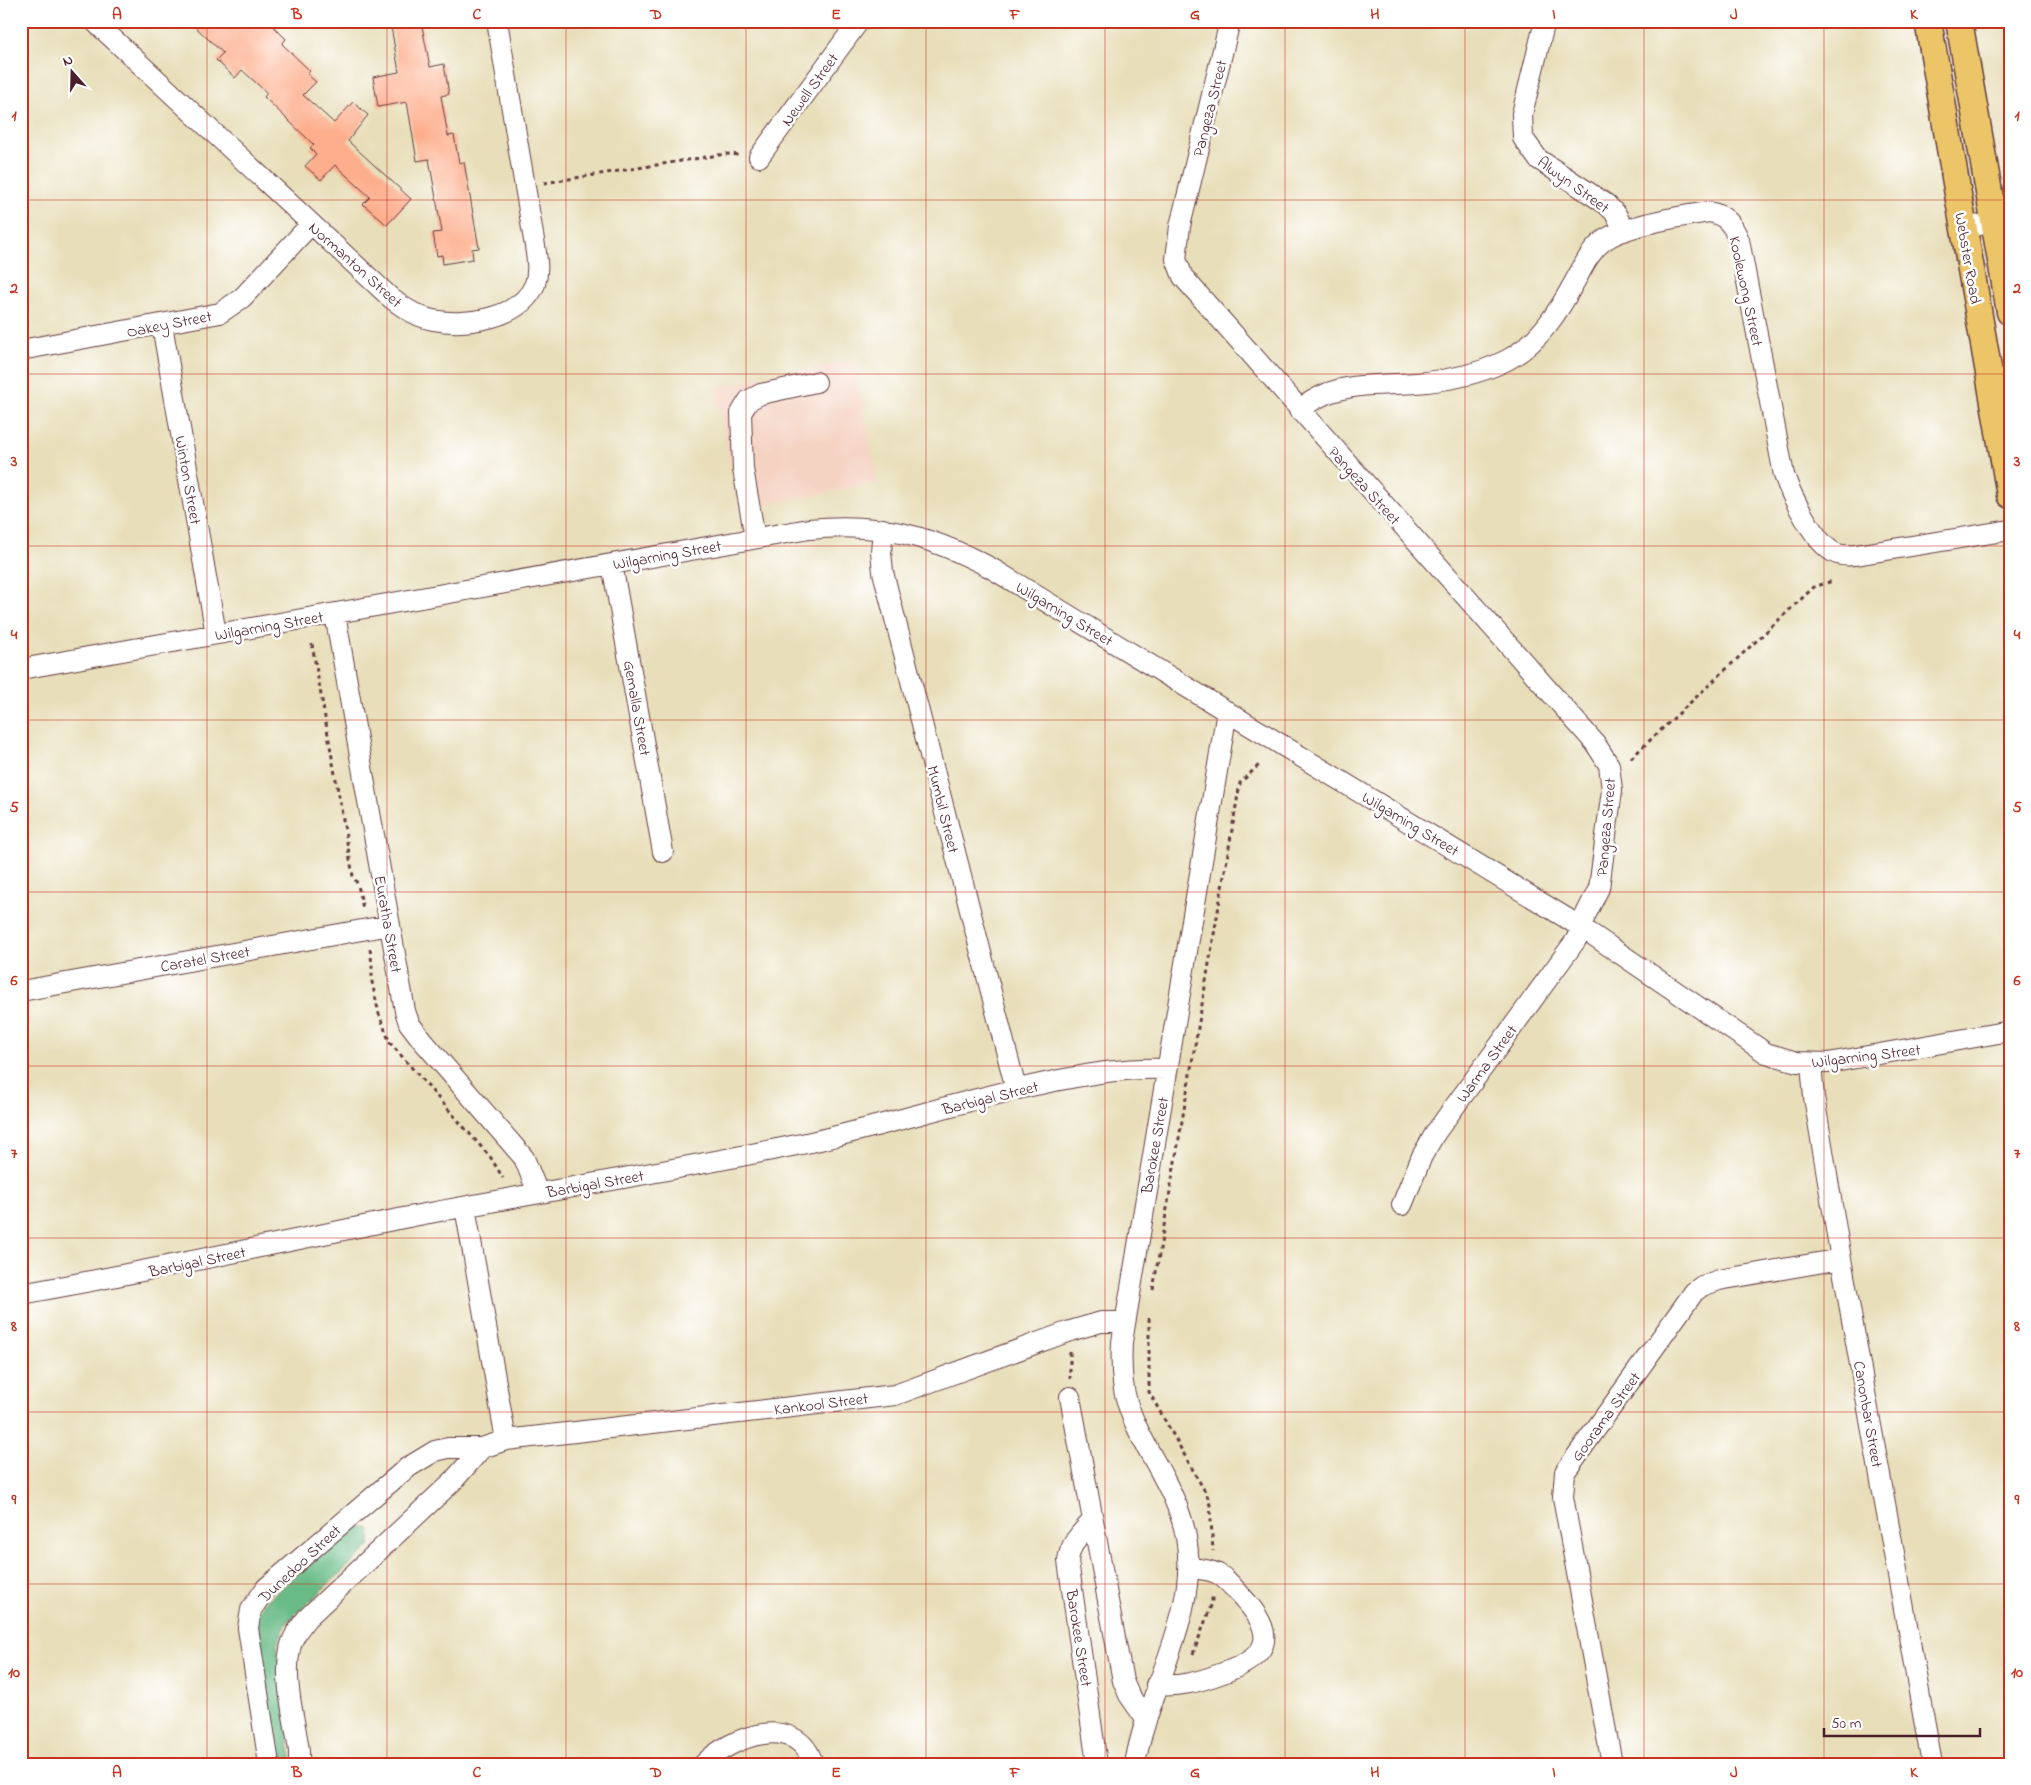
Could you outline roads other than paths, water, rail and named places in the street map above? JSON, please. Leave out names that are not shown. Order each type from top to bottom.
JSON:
[{"type":"main road","name":"Webster Road","points":[[1928,21],[2010,495]]},
{"type":"main road","name":"Webster Road","points":[[1959,21],[2002,220],[2010,312]]},
{"type":"street","name":"Normanton Street","points":[[94,21],[311,224],[405,309],[432,320],[455,322],[476,320],[506,312],[518,305],[534,285],[538,261],[497,21]]},
{"type":"street","name":"Newell Street","points":[[759,157],[859,21]]},
{"type":"street","name":"Pangeza Street","points":[[1230,21],[1180,226],[1176,259],[1183,277],[1606,758],[1611,772],[1612,790],[1602,876],[1597,895],[1581,927]]},
{"type":"street","name":"Alwyn Street","points":[[1545,21],[1522,114],[1523,138],[1538,159],[1612,209],[1624,231]]},
{"type":"street","name":"Koolewong Street","points":[[1299,410],[1323,395],[1353,386],[1407,383],[1458,376],[1495,366],[1509,359],[1539,335],[1554,318],[1598,245],[1624,231],[1709,212],[1724,216],[1730,222],[1742,251],[1784,475],[1793,500],[1828,548],[1842,555],[1862,554],[2010,530]]},
{"type":"street","points":[[1964,228],[2002,220]]},
{"type":"street","name":"Oakey Street","points":[[21,350],[206,317],[232,307],[311,224]]},
{"type":"street","name":"Winton Street","points":[[162,325],[216,634]]},
{"type":"street","points":[[755,538],[743,469],[741,413],[749,400],[761,394],[816,382]]},
{"type":"street","name":"Wilgarning Street","points":[[21,669],[755,538],[834,526],[883,529],[921,536],[967,555],[1581,927],[1753,1046],[1780,1059],[1811,1064],[1828,1063],[2010,1031]]},
{"type":"street","name":"Mumbil Street","points":[[883,529],[881,552],[883,572],[1016,1089]]},
{"type":"street","name":"Gemalla Street","points":[[612,564],[663,852]]},
{"type":"street","name":"Euratha Street","points":[[335,614],[402,999],[410,1022],[524,1158],[538,1193]]},
{"type":"street","name":"Barokee Street","points":[[1135,1764],[1156,1685],[1185,1601],[1189,1568],[1186,1538],[1176,1501],[1126,1402],[1121,1359],[1124,1322],[1226,711]]},
{"type":"street","name":"Caratel Street","points":[[21,991],[390,925]]},
{"type":"street","name":"Warma Street","points":[[1402,1205],[1422,1156],[1436,1132],[1576,940],[1581,927]]},
{"type":"street","name":"Canonbar Street","points":[[1811,1064],[1814,1097],[1841,1259],[1932,1764]]},
{"type":"street","name":"Barbigal Street","points":[[21,1294],[126,1276],[465,1207],[692,1166],[839,1136],[1016,1089],[1131,1068],[1167,1070]]},
{"type":"street","points":[[465,1207],[506,1440]]},
{"type":"street","name":"Goorama Street","points":[[1612,1764],[1564,1497],[1566,1472],[1694,1292],[1702,1286],[1719,1280],[1841,1259]]},
{"type":"street","name":"Kankool Street","points":[[506,1440],[895,1395],[1070,1330],[1101,1322],[1124,1322]]},
{"type":"street","name":"Barokee Street","points":[[1070,1397],[1123,1681],[1129,1696],[1146,1718]]},
{"type":"street","name":"Dunedoo Street","points":[[269,1764],[248,1628],[251,1610],[256,1600],[277,1578],[407,1468],[435,1451],[448,1448],[482,1448],[506,1440]]},
{"type":"street","name":"Dunedoo Street","points":[[299,1764],[288,1664],[290,1648],[297,1632],[307,1618],[452,1481],[482,1448]]},
{"type":"street","name":"Barokee Street","points":[[1093,1520],[1072,1546],[1068,1561],[1097,1764]]},
{"type":"street","points":[[1156,1685],[1183,1686],[1242,1667],[1256,1658],[1264,1644],[1265,1636],[1261,1622],[1252,1608],[1228,1580],[1215,1571],[1189,1568]]},
{"type":"street","points":[[704,1764],[729,1744],[777,1733],[794,1738],[803,1744],[813,1764]]}]
